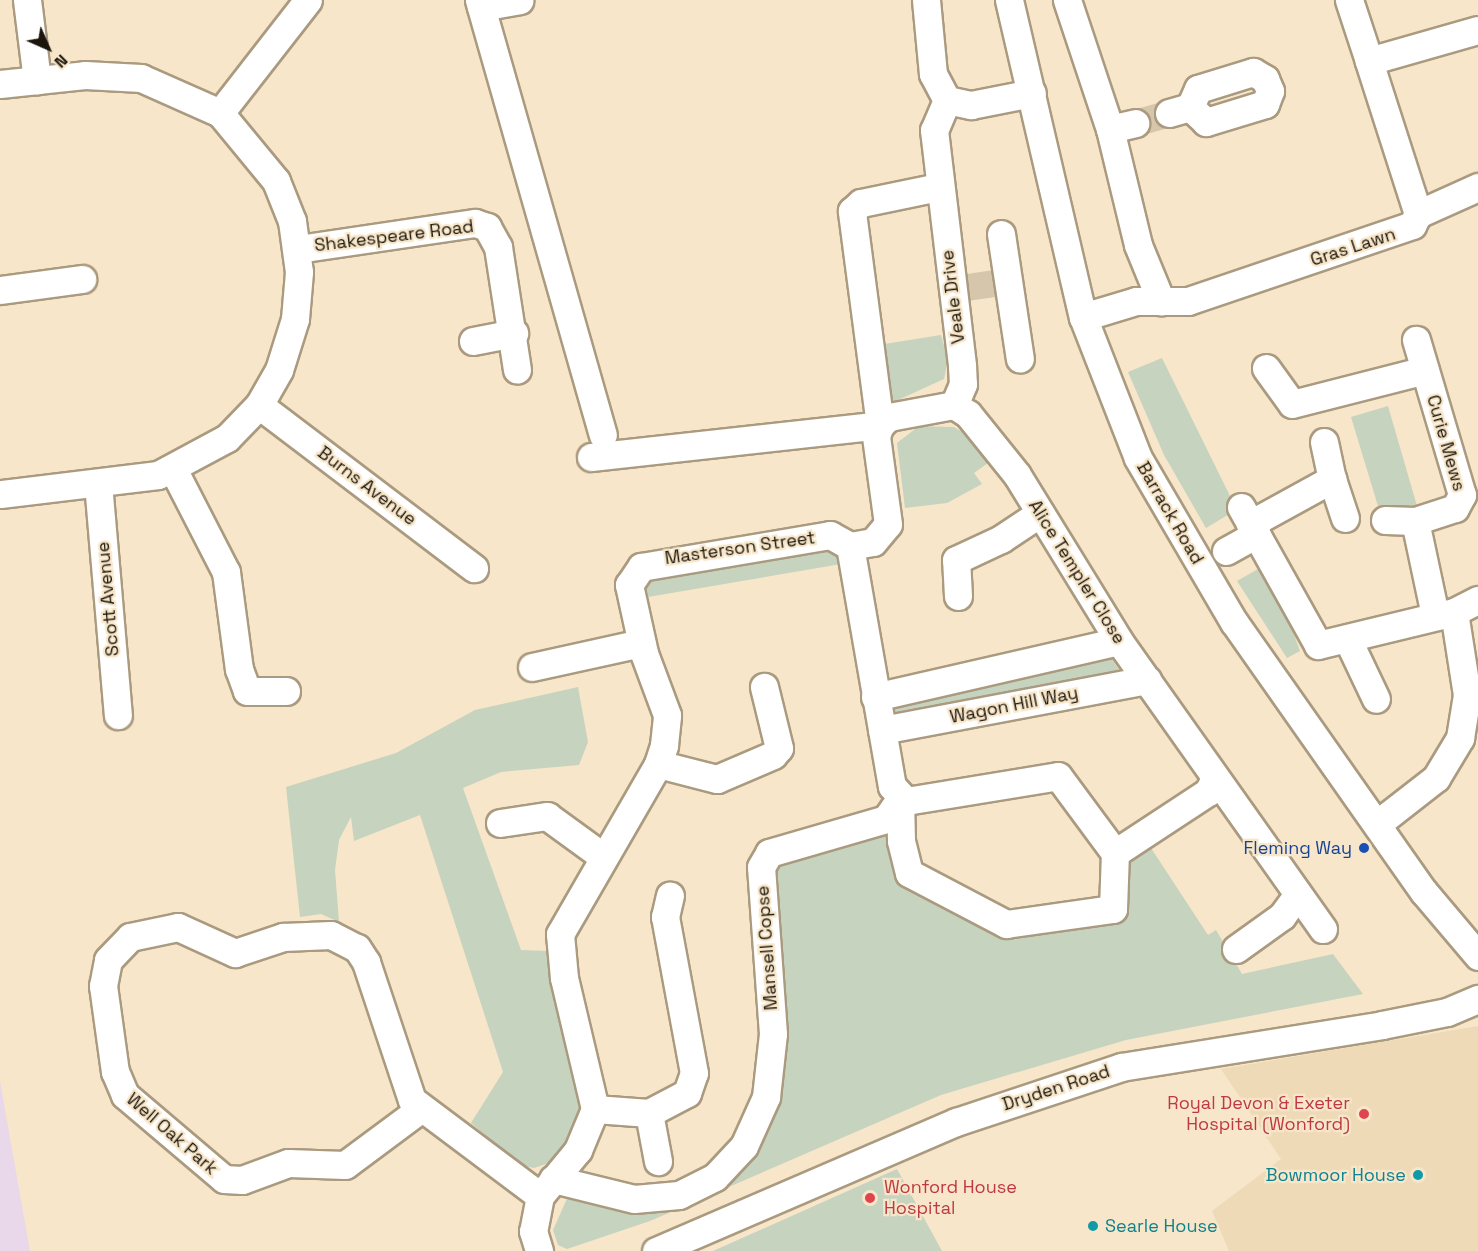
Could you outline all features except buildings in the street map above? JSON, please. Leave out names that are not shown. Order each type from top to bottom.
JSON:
[{"type":"street","points":[[27,0],[37,80]]},
{"type":"street","points":[[220,113],[308,0]]},
{"type":"street","points":[[519,0],[480,3],[597,446],[880,425],[889,417],[954,405]]},
{"type":"street","points":[[926,0],[933,75],[946,100],[971,105],[1032,93]]},
{"type":"street","name":"Barrack Road","points":[[1009,0],[1083,316],[1122,424],[1164,506],[1234,622],[1377,824],[1478,956]]},
{"type":"street","points":[[1068,0],[1122,126],[1138,245],[1161,300]]},
{"type":"street","points":[[1349,0],[1418,214]]},
{"type":"street","points":[[1369,61],[1478,30]]},
{"type":"street","name":"Shakespeare Road","points":[[0,84],[85,75],[141,78],[220,113],[276,181],[298,249],[295,319],[279,370],[259,405],[227,438],[173,470],[98,483],[0,494]]},
{"type":"street","name":"Veale Drive","points":[[946,100],[934,130],[938,187],[960,289],[963,384],[954,405]]},
{"type":"street","points":[[900,799],[1058,776],[1115,853],[1113,909],[992,921],[909,873],[901,841],[900,799],[892,786],[850,546],[873,542],[888,524],[876,436],[880,425],[852,211],[861,203],[938,187]]},
{"type":"street","name":"Gras Lawn","points":[[1083,316],[1136,301],[1188,301],[1402,232],[1418,214],[1478,187]]},
{"type":"street","name":"Shakespeare Road","points":[[298,249],[475,223],[488,227],[498,247],[514,333],[517,370]]},
{"type":"street","points":[[1001,234],[1001,281],[1020,359]]},
{"type":"street","points":[[0,290],[82,279]]},
{"type":"street","points":[[473,341],[514,333]]},
{"type":"street","name":"Curie Mews","points":[[1385,520],[1415,521],[1455,508],[1462,495],[1416,340]]},
{"type":"street","name":"Curie Mews","points":[[1266,368],[1292,404],[1425,370]]},
{"type":"street","name":"Burns Avenue","points":[[259,405],[474,568]]},
{"type":"street","name":"Alice Templer Close","points":[[954,405],[977,423],[1040,513],[1119,641],[1214,780],[1323,929]]},
{"type":"street","points":[[1324,442],[1332,479],[1346,518]]},
{"type":"street","points":[[173,470],[226,572],[239,669],[247,691],[286,691]]},
{"type":"street","points":[[1226,551],[1249,522],[1332,479]]},
{"type":"street","name":"Scott Avenue","points":[[98,483],[118,715]]},
{"type":"street","points":[[958,596],[956,560],[1001,539],[1040,513]]},
{"type":"street","points":[[1377,824],[1467,751],[1467,695],[1415,521]]},
{"type":"street","points":[[1249,522],[1313,640],[1326,647],[1444,614],[1478,600]]},
{"type":"street","name":"Masterson Street","points":[[595,1109],[559,949],[564,918],[658,765],[667,716],[641,643],[629,585],[633,574],[652,561],[830,535],[850,546]]},
{"type":"street","points":[[1348,640],[1376,699]]},
{"type":"street","name":"Wagon Hill Way","points":[[875,697],[1119,641]]},
{"type":"street","points":[[532,667],[641,643]]},
{"type":"street","name":"Wagon Hill Way","points":[[882,730],[1147,680]]},
{"type":"street","points":[[658,765],[717,779],[773,755],[779,748],[764,687]]},
{"type":"street","points":[[1115,853],[1208,792],[1214,780]]},
{"type":"street","name":"Mansell Copse","points":[[546,1187],[634,1199],[679,1195],[715,1177],[744,1146],[766,1097],[773,1034],[760,867],[769,853],[886,819],[900,799]]},
{"type":"street","points":[[500,823],[547,816],[602,856]]},
{"type":"street","points":[[1236,950],[1282,916],[1298,894]]},
{"type":"street","points":[[531,1249],[534,1211],[546,1187],[578,1150],[595,1109],[649,1113],[681,1100],[694,1073],[665,917],[670,896]]},
{"type":"street","name":"Well Oak Park","points":[[178,927],[235,953],[283,937],[331,935],[344,941],[366,962],[418,1110],[345,1165],[288,1163],[242,1180],[224,1179],[130,1102],[121,1088],[103,986],[108,960],[130,938],[178,927]]},
{"type":"street","name":"Dryden Road","points":[[656,1251],[956,1122],[1121,1066],[1382,1025],[1447,1012],[1478,999]]},
{"type":"street","points":[[418,1110],[546,1187]]},
{"type":"street","points":[[649,1113],[658,1161]]},
{"type":"shaded area","name":"Royal Devon & Exeter Hospital (Wonford)","points":[[1478,1026],[1478,1251],[1229,1251],[1212,1211],[1281,1159],[1221,1069]]},
{"type":"shaded area","points":[[0,1081],[30,1251],[0,1251]]},
{"type":"green space","points":[[941,335],[948,360],[944,379],[887,405],[878,345]]},
{"type":"green space","points":[[1162,358],[1231,498],[1231,513],[1206,528],[1164,455],[1128,372]]},
{"type":"green space","points":[[1388,406],[1417,506],[1381,516],[1351,417]]},
{"type":"green space","points":[[919,426],[954,427],[969,436],[988,463],[974,473],[982,484],[947,503],[905,508],[897,443]]},
{"type":"green space","points":[[839,549],[847,563],[648,597],[646,584],[657,577]]},
{"type":"green space","points":[[1265,565],[1295,622],[1292,629],[1300,651],[1287,658],[1237,581]]},
{"type":"green space","points":[[1109,655],[1125,679],[889,724],[884,693]]},
{"type":"green space","points":[[578,687],[588,742],[579,765],[501,772],[463,788],[521,950],[548,951],[588,1106],[564,1158],[534,1168],[520,1165],[471,1123],[503,1072],[420,815],[354,841],[351,817],[339,840],[335,870],[339,922],[321,914],[300,917],[286,787],[396,753],[475,710]]},
{"type":"green space","points":[[892,821],[903,871],[986,921],[1121,913],[1119,866],[1151,848],[1208,935],[1216,930],[1242,974],[1333,954],[1363,994],[1126,1040],[941,1095],[650,1221],[567,1249],[558,1245],[553,1230],[570,1192],[679,1197],[766,1105],[770,858]]},
{"type":"green space","name":"Wonford House Hospital","points":[[897,1169],[942,1251],[713,1251]]},
{"type":"tunnel","points":[[1135,123],[1169,113]]},
{"type":"tunnel","points":[[967,287],[994,283]]},
{"type":"place","name":"Fleming Way","points":[[1364,848]]},
{"type":"place","name":"Royal Devon & Exeter Hospital (Wonford)","points":[[1364,1114]]},
{"type":"place","name":"Bowmoor House","points":[[1418,1175]]},
{"type":"place","name":"Wonford House Hospital","points":[[870,1198]]},
{"type":"place","name":"Searle House","points":[[1093,1226]]}]
